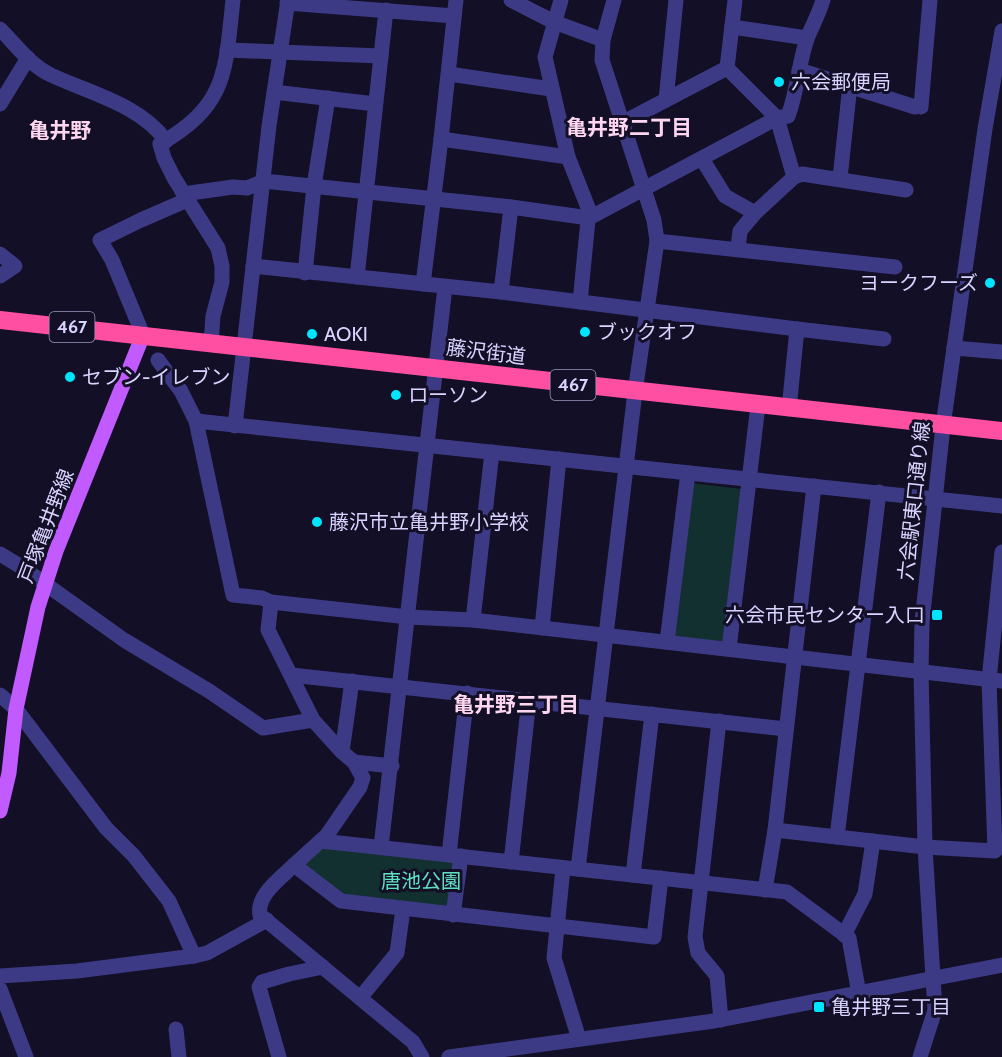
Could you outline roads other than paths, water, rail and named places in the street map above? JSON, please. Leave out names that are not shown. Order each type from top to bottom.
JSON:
[{"type":"highway","name":"藤沢街道","points":[[0,320],[1002,432]]},
{"type":"main road","name":"戸塚亀井野線","points":[[0,811],[9,773],[16,709],[38,607],[56,551],[143,335]]},
{"type":"street","points":[[211,344],[213,316],[222,282],[222,266],[218,248],[185,197],[164,158],[160,144],[201,115],[222,78],[233,0]]},
{"type":"street","points":[[511,0],[554,22],[603,40]]},
{"type":"street","points":[[561,0],[545,57],[568,157],[584,195],[589,218],[580,302]]},
{"type":"street","points":[[579,1040],[554,958],[556,926],[571,868],[597,708],[635,392],[657,241],[654,220],[602,60],[603,40],[614,0]]},
{"type":"street","points":[[666,100],[676,0]]},
{"type":"street","points":[[727,68],[735,0]]},
{"type":"street","points":[[143,335],[112,260],[100,240],[185,197],[232,187],[246,188],[264,181],[511,207],[589,218],[777,118],[788,116],[796,96],[799,70],[807,38],[823,0]]},
{"type":"street","points":[[799,70],[918,107],[930,0]]},
{"type":"street","points":[[235,426],[242,348],[274,92],[288,1],[386,10],[455,8],[423,284]]},
{"type":"street","points":[[357,277],[386,10]]},
{"type":"street","points":[[732,27],[807,38]]},
{"type":"street","points":[[0,29],[40,69],[102,96],[150,122],[166,141]]},
{"type":"street","name":"六会駅東口通り線","points":[[920,1057],[935,1010],[925,847],[922,622],[933,498],[985,129],[1002,31]]},
{"type":"street","points":[[227,50],[381,56]]},
{"type":"street","points":[[0,104],[28,58]]},
{"type":"street","points":[[622,123],[727,68]]},
{"type":"street","points":[[727,68],[777,118],[794,177]]},
{"type":"street","points":[[449,74],[552,89]]},
{"type":"street","points":[[840,178],[850,85]]},
{"type":"street","points":[[274,92],[375,104]]},
{"type":"street","points":[[305,273],[328,98]]},
{"type":"street","points":[[441,138],[568,157]]},
{"type":"street","points":[[702,159],[725,196],[756,213]]},
{"type":"street","points":[[738,248],[740,231],[794,177],[802,174],[840,178],[906,190]]},
{"type":"street","points":[[501,292],[511,207]]},
{"type":"street","points":[[657,241],[738,248],[895,267]]},
{"type":"street","points":[[0,254],[15,266],[0,276]]},
{"type":"street","points":[[253,266],[501,292],[884,339]]},
{"type":"street","points":[[381,847],[446,287]]},
{"type":"street","points":[[789,409],[797,329]]},
{"type":"street","points":[[954,348],[1002,352]]},
{"type":"street","points":[[158,360],[181,391],[196,421],[233,595],[262,598],[271,602],[408,617],[473,620],[995,680]]},
{"type":"street","points":[[729,649],[758,405]]},
{"type":"street","points":[[196,421],[1002,506]]},
{"type":"street","points":[[473,620],[492,452]]},
{"type":"street","points":[[542,628],[559,459]]},
{"type":"street","points":[[667,642],[688,473]]},
{"type":"street","points":[[765,890],[775,830],[814,486]]},
{"type":"street","points":[[837,837],[879,492]]},
{"type":"street","points":[[0,554],[124,640],[263,728],[314,720]]},
{"type":"street","points":[[775,830],[925,847],[995,851],[997,754],[995,680],[1002,559]]},
{"type":"street","points":[[271,602],[268,630],[314,720],[348,757],[363,778],[363,783],[336,824],[321,841],[264,895],[259,909],[260,915],[413,1042],[422,1057]]},
{"type":"street","points":[[291,675],[786,729]]},
{"type":"street","points":[[348,757],[352,681]]},
{"type":"street","points":[[453,915],[467,693]]},
{"type":"street","points":[[0,695],[16,709],[106,828],[134,856],[169,901],[194,956]]},
{"type":"street","points":[[511,862],[529,700]]},
{"type":"street","points":[[633,875],[652,714]]},
{"type":"street","points":[[719,721],[695,945],[698,953],[717,976],[721,1020]]},
{"type":"street","points":[[348,757],[392,766]]},
{"type":"street","points":[[321,841],[787,892],[849,938],[859,994]]},
{"type":"street","points":[[844,935],[865,894],[873,841]]},
{"type":"street","points":[[294,865],[341,901],[654,937],[661,878]]},
{"type":"street","points":[[360,998],[397,953],[403,909]]},
{"type":"street","points":[[0,976],[77,971],[194,956],[207,953],[267,920]]},
{"type":"street","points":[[456,1056],[721,1020],[1002,965]]},
{"type":"street","points":[[279,1057],[259,987],[262,982],[323,967]]},
{"type":"street","points":[[0,989],[26,1057]]},
{"type":"street","points":[[176,1029],[179,1057]]},
{"type":"place","name":"六会郵便局","points":[[779,82]]},
{"type":"place","name":"ヨークフーズ","points":[[990,283]]},
{"type":"place","name":"ブックオフ","points":[[585,332]]},
{"type":"place","name":"AOKI","points":[[312,334]]},
{"type":"place","name":"セブン-イレブン","points":[[70,377]]},
{"type":"place","name":"ローソン","points":[[396,395]]},
{"type":"place","name":"藤沢市立亀井野小学校","points":[[317,522]]},
{"type":"place","name":"六会市民センター入口","points":[[937,615]]},
{"type":"place","name":"亀井野三丁目","points":[[819,1007]]},
{"type":"district","name":"亀井野二丁目","points":[[629,128]]},
{"type":"district","name":"亀井野","points":[[60,131]]},
{"type":"district","name":"亀井野三丁目","points":[[516,705]]},
{"type":"park label","name":"唐池公園","points":[[421,881]]}]
